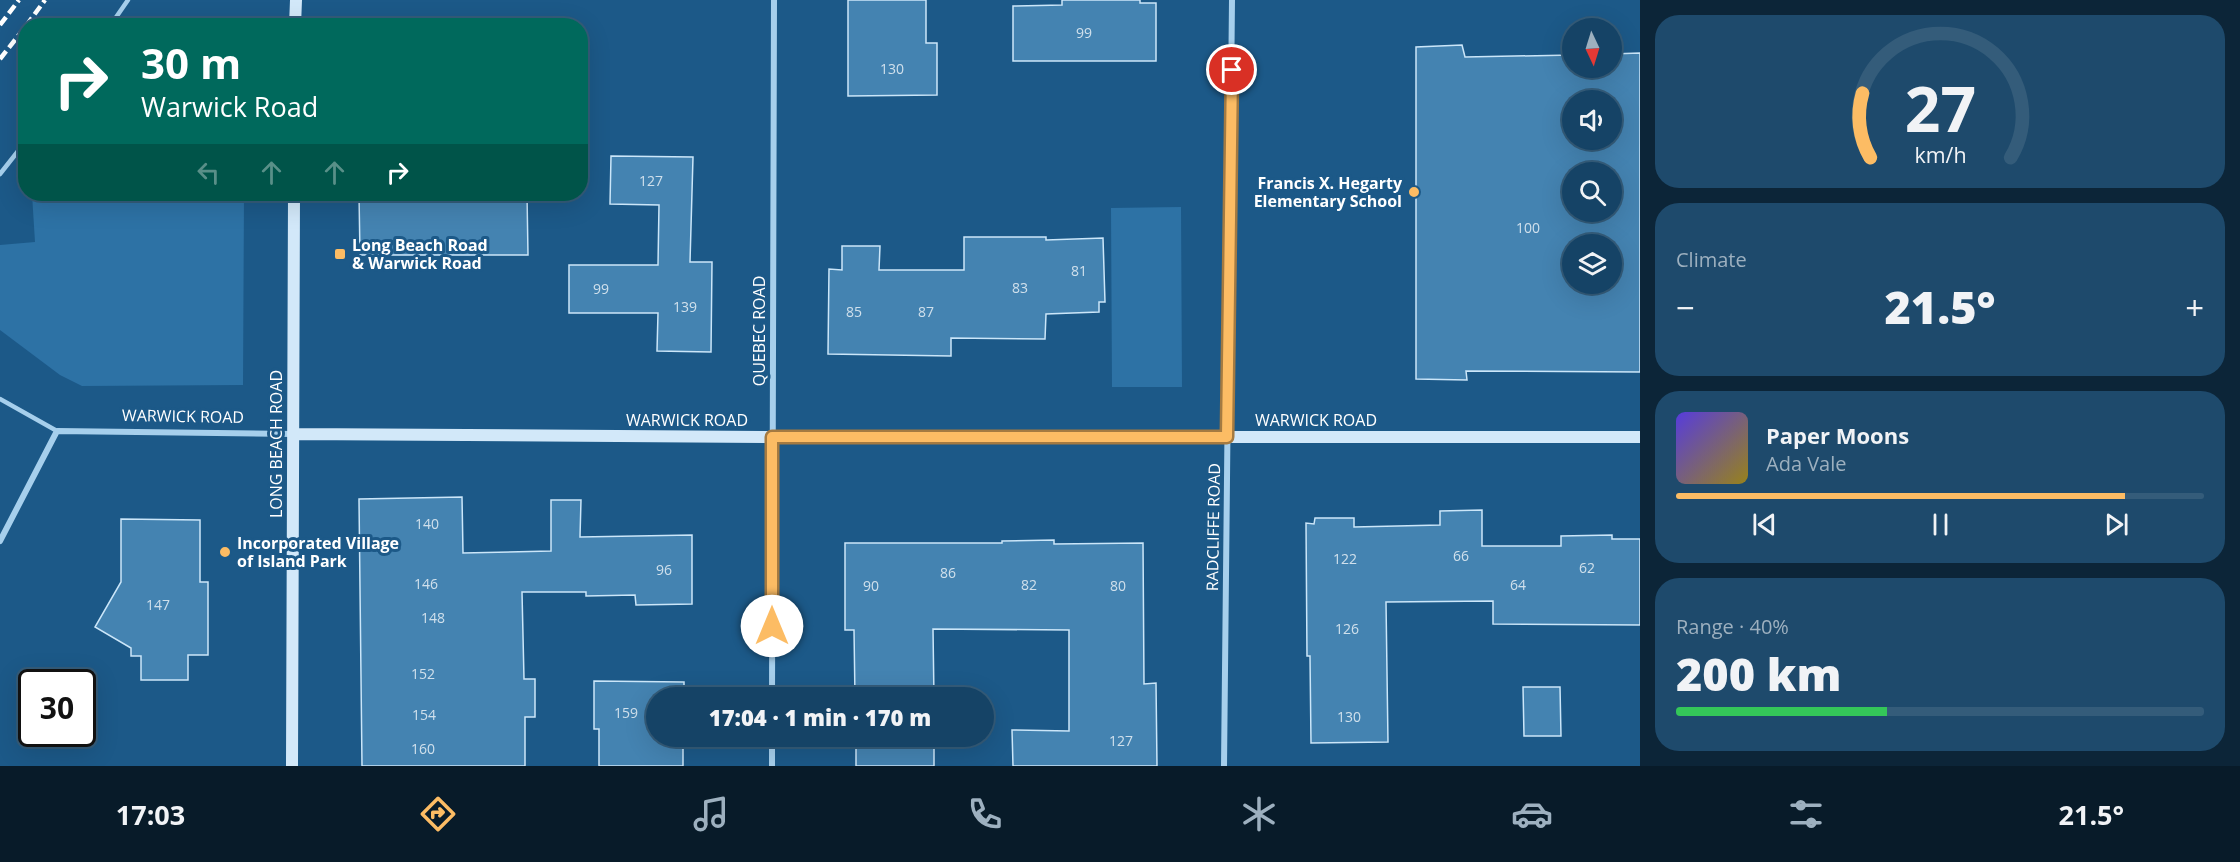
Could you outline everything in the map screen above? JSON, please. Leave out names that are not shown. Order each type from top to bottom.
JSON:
[{"type":"street","points":[[295,18],[296,0]]},
{"type":"street","name":"QUEBEC ROAD","points":[[772,687],[774,0]]},
{"type":"street","name":"RADCLIFFE ROAD","points":[[1224,766],[1232,0]]},
{"type":"street","name":"LONG BEACH ROAD","points":[[292,766],[294,201]]},
{"type":"street","points":[[0,541],[57,431]]},
{"type":"street","name":"WARWICK ROAD","points":[[57,431],[772,437],[1640,437]]},
{"type":"street","points":[[772,747],[772,766]]},
{"type":"lane","points":[[116,18],[128,0]]},
{"type":"lane","points":[[0,174],[18,151]]},
{"type":"lane","points":[[0,399],[57,431]]},
{"type":"shaded area","points":[[32,201],[244,201],[243,385],[82,386],[60,375],[0,330],[0,245],[35,242]]},
{"type":"shaded area","points":[[1181,207],[1182,387],[1112,387],[1111,208]]},
{"type":"building","points":[[848,0],[926,0],[926,43],[937,43],[937,95],[848,96]]},
{"type":"building","points":[[1062,0],[1140,0],[1140,3],[1156,3],[1156,61],[1013,61],[1013,6],[1062,5]]},
{"type":"building","points":[[1462,45],[1465,57],[1562,55],[1562,78],[1622,78],[1622,54],[1640,53],[1640,372],[1466,371],[1467,380],[1416,379],[1416,47]]},
{"type":"building","points":[[611,156],[693,157],[690,262],[712,262],[711,352],[657,351],[658,313],[569,313],[569,265],[658,265],[659,205],[610,204]]},
{"type":"building","points":[[359,201],[527,201],[528,255],[360,255]]},
{"type":"building","points":[[964,237],[1046,237],[1046,240],[1103,238],[1105,302],[1099,302],[1099,312],[1046,314],[1045,339],[951,338],[951,356],[828,354],[829,269],[842,270],[842,246],[880,246],[879,270],[964,270]]},
{"type":"building","points":[[462,497],[463,553],[551,551],[551,500],[581,500],[580,537],[692,535],[692,604],[636,605],[635,595],[586,596],[586,592],[522,592],[524,679],[535,679],[535,717],[525,717],[525,766],[362,766],[359,499]]},
{"type":"building","points":[[1482,510],[1482,546],[1561,546],[1561,536],[1612,535],[1612,539],[1640,539],[1640,625],[1493,624],[1493,601],[1386,602],[1388,742],[1311,743],[1310,656],[1307,656],[1306,523],[1314,524],[1315,518],[1354,518],[1354,527],[1440,525],[1440,511]]},
{"type":"building","points":[[121,519],[200,520],[200,582],[208,582],[208,655],[188,655],[188,680],[141,680],[141,656],[131,656],[131,648],[95,627],[121,582]]},
{"type":"building","points":[[1054,540],[1054,544],[1143,543],[1144,684],[1156,683],[1157,766],[1013,766],[1012,730],[1069,731],[1069,630],[933,629],[934,687],[855,687],[854,630],[845,630],[845,543],[1002,543],[1002,541]]},
{"type":"building","points":[[594,681],[684,682],[684,687],[646,687],[646,747],[683,747],[683,766],[599,766],[599,729],[594,729]]},
{"type":"building","points":[[1523,687],[1560,687],[1561,736],[1524,736]]},
{"type":"building","points":[[856,747],[934,747],[934,766],[856,766]]},
{"type":"railway","points":[[0,25],[19,0]]},
{"type":"railway","points":[[32,18],[45,0]]},
{"type":"railway","points":[[0,59],[18,36]]},
{"type":"place","name":"Francis X. Hegarty Elementary School","points":[[1414,192]]},
{"type":"place","name":"Long Beach Road & Warwick Road","points":[[340,254]]},
{"type":"place","name":"Incorporated Village of Island Park","points":[[225,552]]},
{"type":"route","points":[[772,626],[772,437],[1227,437],[1232,70]]}]
